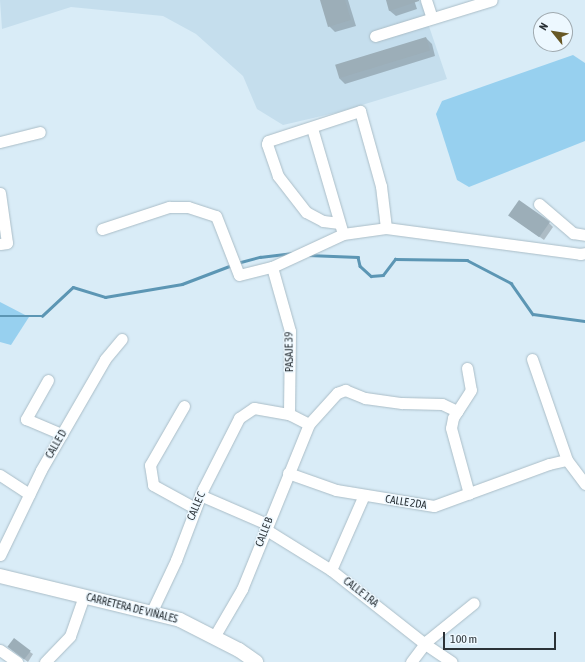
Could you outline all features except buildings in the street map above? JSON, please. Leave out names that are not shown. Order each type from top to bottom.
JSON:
[{"type":"main road","name":"CARRETERA DE VIÑALES","points":[[0,576],[180,620],[214,637],[256,662]]},
{"type":"street","points":[[426,0],[432,18]]},
{"type":"street","points":[[375,36],[492,0]]},
{"type":"street","points":[[339,223],[323,221],[306,212],[278,176],[267,144],[268,141],[312,128],[360,111],[381,186],[386,228]]},
{"type":"street","points":[[312,128],[343,234]]},
{"type":"street","points":[[0,142],[40,132]]},
{"type":"street","points":[[0,193],[4,244]]},
{"type":"street","points":[[539,204],[573,233],[585,235]]},
{"type":"street","points":[[102,229],[169,207],[188,207],[216,216],[239,275],[272,267],[343,234],[386,228],[580,254],[585,253]]},
{"type":"street","name":"PASAJE 39","points":[[272,267],[290,331],[289,414]]},
{"type":"street","name":"CALLE D","points":[[0,555],[29,494],[62,434],[105,358],[122,339]]},
{"type":"street","points":[[532,359],[567,460],[585,484]]},
{"type":"street","points":[[467,368],[471,390],[457,411],[451,428],[469,494]]},
{"type":"street","points":[[48,380],[26,419],[62,434]]},
{"type":"street","name":"CALLE B","points":[[214,637],[242,589],[266,526],[309,424],[336,392],[345,390],[365,398],[402,403],[442,404],[457,411]]},
{"type":"street","points":[[184,406],[150,465],[153,485],[195,508]]},
{"type":"street","name":"CALLE C","points":[[151,613],[176,560],[200,495],[239,418],[254,408],[289,414]]},
{"type":"street","points":[[289,414],[309,424]]},
{"type":"street","name":"CALLE 2DA","points":[[288,473],[336,490],[434,506],[549,464],[567,460]]},
{"type":"street","points":[[0,475],[29,494]]},
{"type":"street","name":"CALLE 1RA","points":[[200,495],[266,526],[331,570],[425,644],[452,662]]},
{"type":"street","points":[[331,570],[364,495]]},
{"type":"street","points":[[45,662],[70,636],[84,596]]},
{"type":"street","points":[[411,662],[425,644],[474,603]]},
{"type":"street","points":[[0,650],[17,662]]},
{"type":"shaded area","points":[[0,0],[420,0],[447,79],[339,112],[283,125],[257,109],[243,76],[196,34],[163,16],[71,7],[2,29]]},
{"type":"shaded area","points":[[573,55],[585,63],[585,141],[469,187],[457,180],[436,114],[442,101]]},
{"type":"shaded area","points":[[0,302],[29,317],[11,345],[0,342]]},
{"type":"waterway","points":[[237,263],[260,257],[293,253]]},
{"type":"waterway","points":[[308,255],[358,257],[360,266],[371,276],[383,275],[395,259],[467,260],[511,283],[533,314],[585,321]]},
{"type":"waterway","points":[[0,316],[42,316],[73,287],[105,297],[182,284],[232,265]]}]
